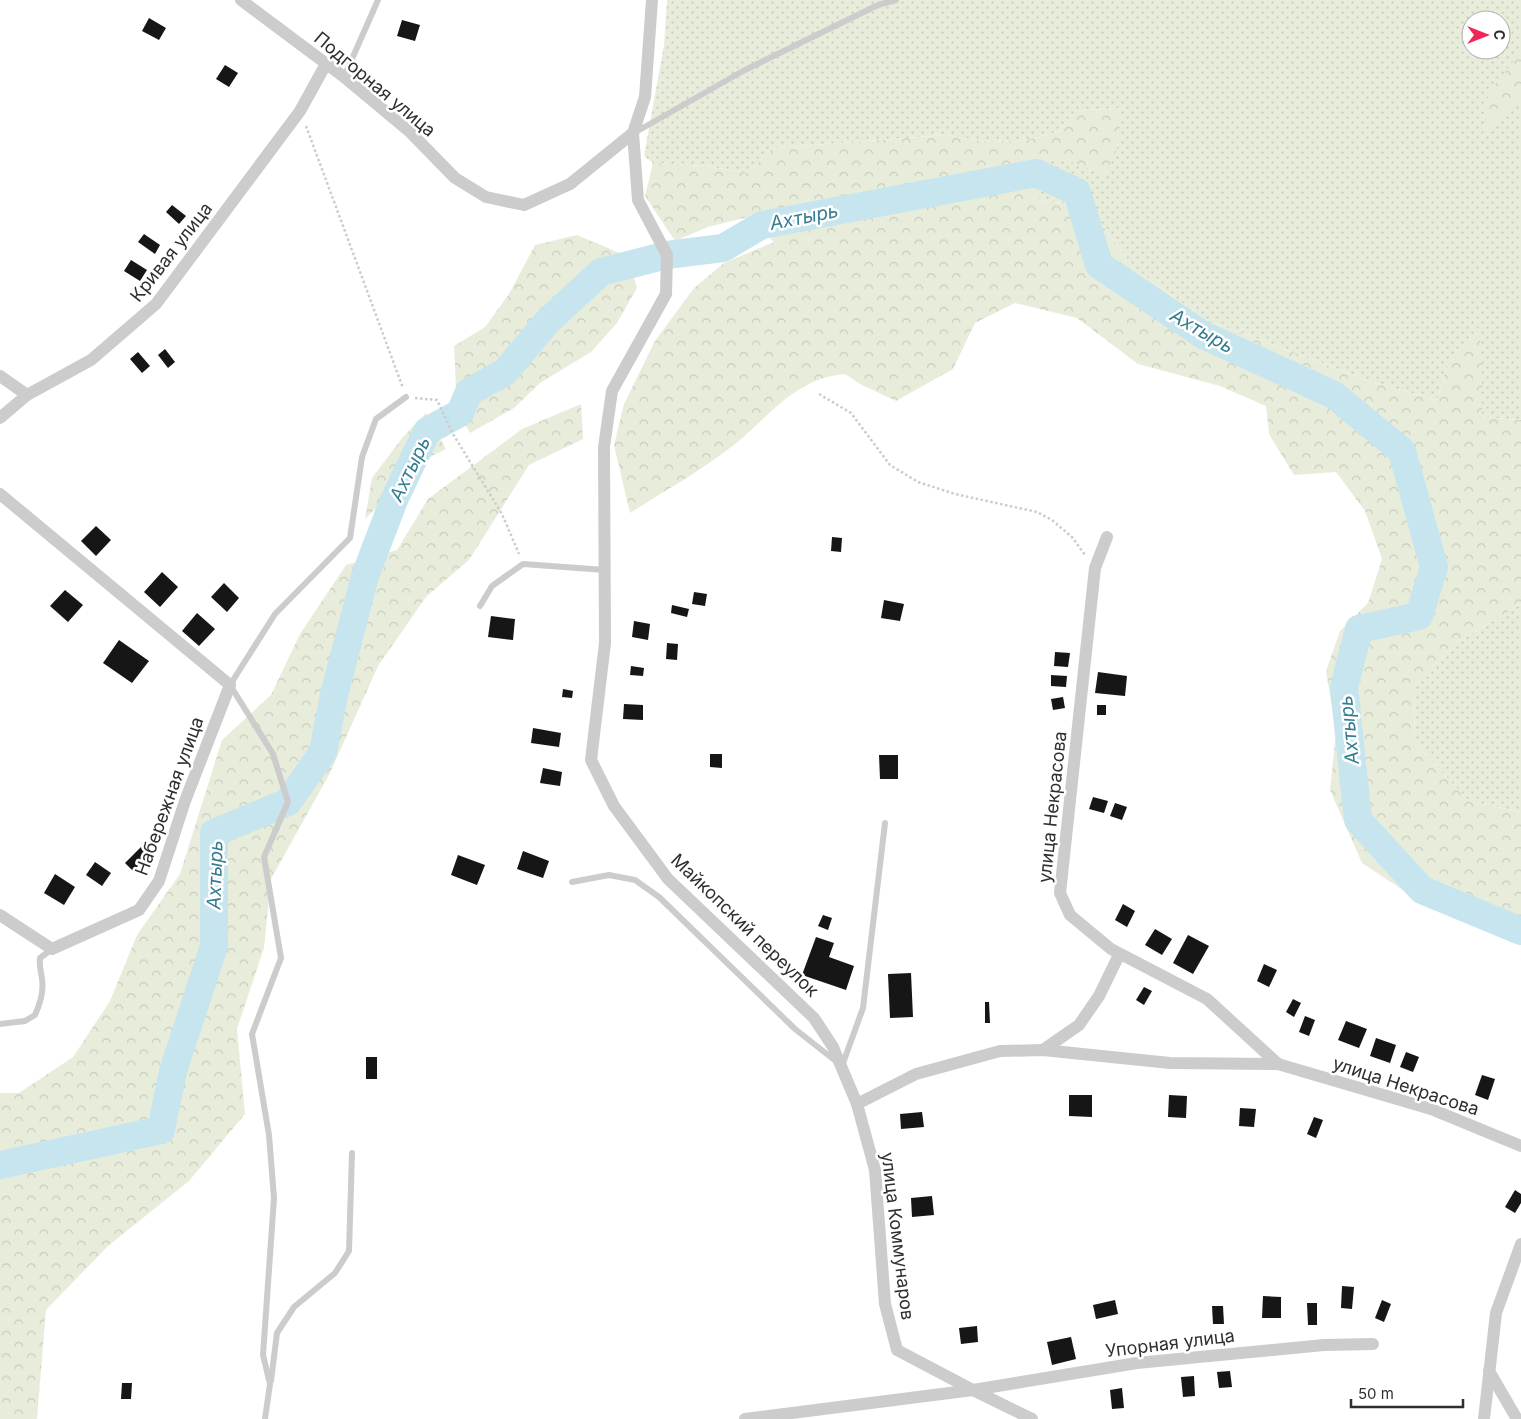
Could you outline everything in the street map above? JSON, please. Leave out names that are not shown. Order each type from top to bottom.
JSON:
[{"type":"street","name":"Подгорная улица","points":[[241,0],[344,77],[410,132],[456,178],[486,197],[524,205],[570,184],[633,133]]},
{"type":"street","points":[[633,133],[644,97],[652,0]]},
{"type":"street","name":"Кривая улица","points":[[0,418],[26,395],[91,360],[156,304],[300,111],[326,64]]},
{"type":"street","name":"Майкопский переулок","points":[[633,133],[638,200],[667,255],[666,294],[612,391],[604,447],[605,643],[591,760],[614,806],[668,879],[814,1018],[842,1066],[857,1104]]},
{"type":"street","points":[[0,376],[26,395]]},
{"type":"street","points":[[0,494],[230,685]]},
{"type":"street","name":"улица Некрасова","points":[[1107,537],[1095,568],[1060,893],[1070,915],[1119,955],[1207,999],[1278,1064]]},
{"type":"street","name":"Набережная улица","points":[[52,949],[139,910],[159,881],[185,801],[230,685]]},
{"type":"street","points":[[0,915],[52,949]]},
{"type":"street","points":[[1043,1050],[1080,1025],[1099,996],[1119,955]]},
{"type":"street","name":"улица Некрасова","points":[[857,1104],[916,1074],[1000,1051],[1043,1050],[1170,1063],[1278,1064],[1432,1108],[1521,1146]]},
{"type":"street","name":"улица Коммунаров","points":[[857,1104],[875,1170],[885,1304],[897,1350],[1032,1419]]},
{"type":"street","points":[[1484,1419],[1496,1313],[1521,1244]]},
{"type":"street","name":"Упорная улица","points":[[972,1390],[1137,1363],[1324,1345],[1373,1344]]},
{"type":"street","points":[[1489,1371],[1517,1419]]},
{"type":"street","points":[[745,1419],[972,1390]]},
{"type":"lane","points":[[344,77],[378,0]]},
{"type":"lane","points":[[633,133],[743,71],[878,5],[896,0]]},
{"type":"lane","points":[[270,1384],[263,1355],[274,1198],[269,1135],[252,1034],[281,958],[264,858],[288,802],[273,754],[230,685],[276,614],[350,538],[362,457],[376,419],[406,397]]},
{"type":"lane","points":[[480,606],[492,586],[523,564],[605,570]]},
{"type":"lane","points":[[572,882],[609,875],[635,880],[659,897],[794,1029],[842,1066],[863,1008],[885,823]]},
{"type":"lane","points":[[0,1024],[24,1020],[35,1015],[42,992],[42,978],[39,969],[40,958],[52,949]]},
{"type":"lane","points":[[265,1419],[278,1333],[294,1307],[335,1273],[349,1251],[352,1153]]},
{"type":"path","points":[[300,111],[406,397],[437,400],[453,434],[502,514],[523,564]]},
{"type":"path","points":[[819,394],[851,413],[890,465],[918,482],[955,494],[1037,512],[1052,520],[1072,537],[1095,568]]},
{"type":"green space","points":[[667,0],[1521,0],[1521,420],[1482,417],[1482,356],[1446,369],[1437,400],[1375,383],[1204,319],[1134,268],[1097,218],[1065,203],[1040,201],[1045,160],[1066,160],[1117,149],[1121,108],[1075,111],[1058,132],[1022,141],[987,142],[946,135],[773,148],[748,173],[706,166],[653,163],[644,156],[664,45]]},
{"type":"green space","points":[[1521,52],[1521,96],[1483,136],[1488,93]]},
{"type":"green space","points":[[1122,108],[1117,149],[1105,175],[1066,160],[1045,160],[1040,201],[1065,203],[1097,218],[1134,268],[1204,319],[1375,383],[1437,400],[1446,369],[1478,327],[1482,356],[1482,417],[1521,420],[1521,604],[1456,643],[1415,685],[1414,742],[1469,801],[1521,812],[1521,945],[1415,898],[1362,863],[1330,790],[1336,732],[1326,671],[1340,631],[1368,603],[1382,559],[1365,511],[1336,472],[1294,475],[1269,434],[1266,406],[1220,386],[1138,364],[1077,318],[1015,303],[975,323],[953,369],[896,401],[860,384],[845,374],[827,377],[812,383],[798,390],[772,410],[723,454],[630,513],[614,445],[624,404],[655,341],[694,288],[724,263],[774,242],[748,217],[708,227],[675,241],[645,196],[653,163],[706,166],[748,173],[773,148],[946,135],[987,142],[1022,141],[1058,132],[1075,111]]},
{"type":"green space","points":[[577,235],[627,256],[637,288],[617,323],[591,352],[540,383],[514,408],[470,433],[451,398],[456,388],[454,346],[485,327],[509,294],[535,245]]},
{"type":"green space","points":[[581,404],[583,439],[529,465],[469,560],[426,597],[378,666],[330,773],[271,879],[264,948],[237,1029],[245,1114],[189,1181],[108,1246],[46,1310],[37,1419],[0,1419],[0,1093],[19,1093],[73,1057],[110,1001],[137,935],[180,874],[222,740],[271,695],[300,634],[346,565],[397,550],[428,499],[522,429]]},
{"type":"green space","points":[[426,413],[446,449],[428,458],[365,519],[372,478],[402,438]]},
{"type":"green space","points":[[1521,604],[1521,812],[1469,801],[1414,742],[1415,685],[1456,643]]},
{"type":"building","points":[[149,18],[166,28],[159,40],[142,31]]},
{"type":"building","points":[[402,20],[420,25],[415,41],[397,36]]},
{"type":"building","points":[[225,65],[238,73],[229,87],[216,79]]},
{"type":"building","points":[[172,205],[186,216],[179,224],[166,212]]},
{"type":"building","points":[[144,234],[160,245],[155,254],[138,242]]},
{"type":"building","points":[[131,260],[147,270],[140,281],[124,271]]},
{"type":"building","points":[[165,349],[175,362],[168,368],[158,355]]},
{"type":"building","points":[[138,352],[150,366],[142,373],[130,359]]},
{"type":"building","points":[[96,526],[111,540],[96,556],[81,541]]},
{"type":"building","points":[[832,537],[842,538],[841,552],[831,551]]},
{"type":"building","points":[[162,572],[178,587],[160,607],[144,592]]},
{"type":"building","points":[[224,583],[239,598],[227,612],[211,597]]},
{"type":"building","points":[[65,590],[83,605],[68,622],[50,606]]},
{"type":"building","points":[[694,592],[707,594],[705,606],[692,604]]},
{"type":"building","points":[[884,600],[904,604],[900,621],[881,618]]},
{"type":"building","points":[[672,605],[689,609],[687,617],[671,613]]},
{"type":"building","points":[[197,613],[215,629],[199,646],[182,631]]},
{"type":"building","points":[[491,616],[515,619],[513,640],[488,637]]},
{"type":"building","points":[[634,621],[650,624],[648,640],[632,637]]},
{"type":"building","points":[[119,640],[149,661],[132,683],[103,663]]},
{"type":"building","points":[[667,643],[678,644],[677,660],[666,659]]},
{"type":"building","points":[[1055,652],[1070,653],[1068,667],[1054,666]]},
{"type":"building","points":[[631,666],[644,668],[643,676],[630,675]]},
{"type":"building","points":[[1098,672],[1127,676],[1125,696],[1095,693]]},
{"type":"building","points":[[1051,675],[1067,676],[1066,687],[1051,686]]},
{"type":"building","points":[[563,689],[573,691],[572,698],[562,697]]},
{"type":"building","points":[[1063,697],[1065,708],[1053,710],[1051,699]]},
{"type":"building","points":[[624,704],[643,705],[643,720],[623,719]]},
{"type":"building","points":[[1097,705],[1106,705],[1106,715],[1097,715]]},
{"type":"building","points":[[533,728],[561,733],[559,747],[531,743]]},
{"type":"building","points":[[710,754],[722,754],[722,768],[710,767]]},
{"type":"building","points":[[879,755],[898,755],[898,779],[880,779]]},
{"type":"building","points":[[543,768],[562,772],[560,786],[540,783]]},
{"type":"building","points":[[1093,797],[1108,801],[1104,813],[1089,809]]},
{"type":"building","points":[[1115,803],[1127,807],[1122,820],[1110,816]]},
{"type":"building","points":[[141,847],[149,855],[133,871],[125,863]]},
{"type":"building","points":[[523,851],[549,861],[543,878],[517,869]]},
{"type":"building","points":[[458,855],[485,865],[477,885],[451,875]]},
{"type":"building","points":[[95,862],[111,873],[102,886],[86,875]]},
{"type":"building","points":[[55,874],[75,887],[64,905],[44,893]]},
{"type":"building","points":[[1123,904],[1135,911],[1127,927],[1115,920]]},
{"type":"building","points":[[823,915],[832,918],[828,930],[818,926]]},
{"type":"building","points":[[1155,929],[1172,939],[1162,955],[1145,945]]},
{"type":"building","points":[[1188,935],[1209,946],[1193,974],[1173,963]]},
{"type":"building","points":[[816,937],[834,943],[829,957],[854,966],[846,990],[802,975]]},
{"type":"building","points":[[1264,964],[1277,970],[1269,987],[1257,981]]},
{"type":"building","points":[[911,973],[913,1017],[890,1018],[888,974]]},
{"type":"building","points":[[1144,987],[1152,991],[1144,1005],[1136,1000]]},
{"type":"building","points":[[1293,999],[1301,1003],[1294,1017],[1286,1012]]},
{"type":"building","points":[[985,1002],[989,1002],[990,1023],[985,1023]]},
{"type":"building","points":[[1305,1016],[1315,1020],[1309,1036],[1299,1032]]},
{"type":"building","points":[[1346,1021],[1367,1029],[1359,1048],[1338,1040]]},
{"type":"building","points":[[1376,1038],[1396,1045],[1390,1063],[1370,1056]]},
{"type":"building","points":[[1406,1052],[1419,1057],[1413,1072],[1400,1067]]},
{"type":"building","points":[[366,1057],[377,1057],[377,1079],[366,1079]]},
{"type":"building","points":[[1482,1075],[1495,1079],[1488,1100],[1475,1095]]},
{"type":"building","points":[[1069,1095],[1092,1095],[1092,1117],[1069,1116]]},
{"type":"building","points":[[1169,1095],[1187,1096],[1186,1118],[1168,1117]]},
{"type":"building","points":[[1240,1108],[1256,1109],[1254,1127],[1239,1126]]},
{"type":"building","points":[[922,1112],[924,1127],[901,1129],[900,1114]]},
{"type":"building","points":[[1314,1117],[1323,1120],[1316,1138],[1307,1134]]},
{"type":"building","points":[[1515,1190],[1521,1194],[1521,1203],[1515,1213],[1505,1207]]},
{"type":"building","points":[[932,1196],[934,1215],[912,1217],[911,1198]]},
{"type":"building","points":[[1342,1286],[1354,1287],[1352,1309],[1341,1308]]},
{"type":"building","points":[[1263,1296],[1281,1297],[1281,1318],[1262,1318]]},
{"type":"building","points":[[1115,1300],[1118,1314],[1096,1319],[1093,1305]]},
{"type":"building","points":[[1382,1300],[1391,1304],[1384,1322],[1375,1318]]},
{"type":"building","points":[[1307,1303],[1317,1303],[1317,1325],[1308,1325]]},
{"type":"building","points":[[1212,1306],[1223,1306],[1224,1324],[1213,1324]]},
{"type":"building","points":[[977,1326],[978,1342],[961,1344],[959,1328]]},
{"type":"building","points":[[1071,1337],[1076,1359],[1052,1365],[1047,1342]]},
{"type":"building","points":[[1230,1371],[1232,1387],[1219,1388],[1217,1372]]},
{"type":"building","points":[[1194,1376],[1195,1396],[1183,1397],[1181,1377]]},
{"type":"building","points":[[122,1383],[132,1383],[131,1399],[121,1399]]},
{"type":"building","points":[[1122,1388],[1124,1408],[1112,1409],[1110,1390]]},
{"type":"waterway","name":"Ахтырь","points":[[0,1165],[161,1130],[173,1071],[214,946],[214,833],[288,802],[323,752],[334,695],[365,576],[394,500],[427,431],[460,413],[469,392],[505,372],[547,322],[601,272],[667,255],[723,248],[762,225],[1036,173],[1077,192],[1099,265],[1203,335],[1334,395],[1402,451],[1434,567],[1419,616],[1359,629],[1344,687],[1358,820],[1422,890],[1521,931]]}]
